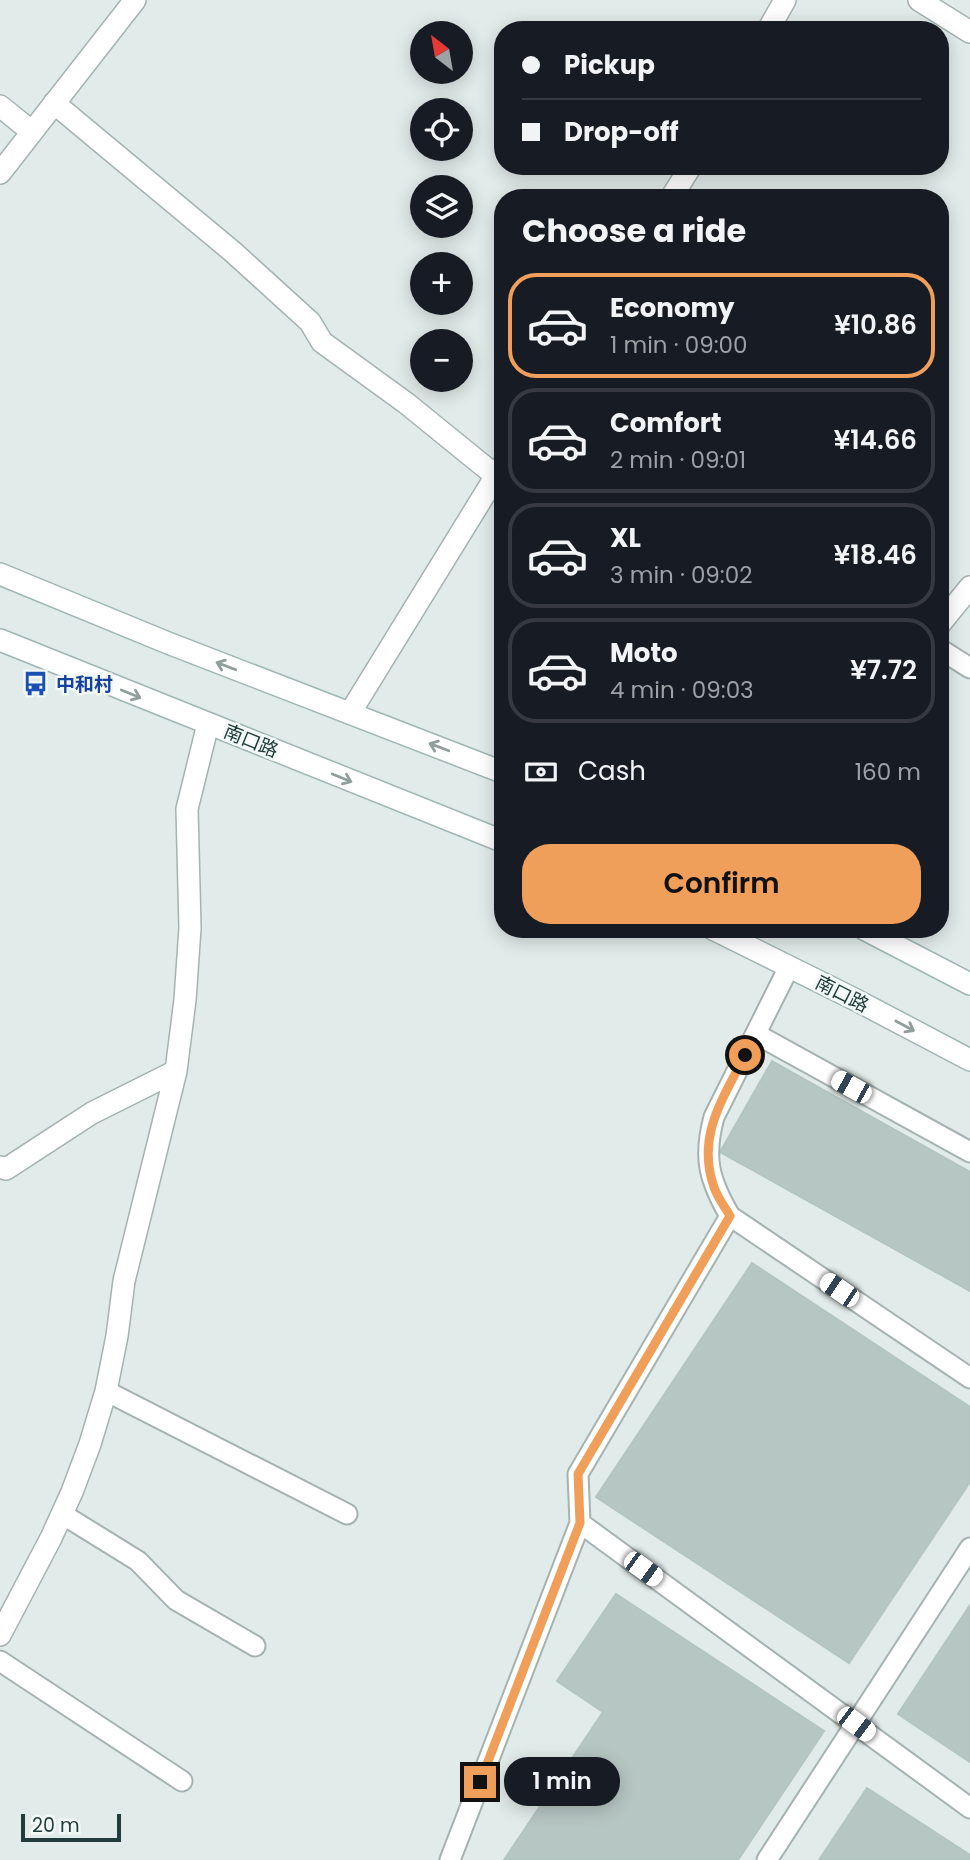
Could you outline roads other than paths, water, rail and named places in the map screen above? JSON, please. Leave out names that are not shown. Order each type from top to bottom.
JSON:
[{"type":"street","points":[[0,173],[135,0]]},
{"type":"street","points":[[773,21],[785,0]]},
{"type":"street","points":[[919,0],[970,32]]},
{"type":"street","points":[[54,103],[233,252],[310,322],[322,342],[494,467]]},
{"type":"street","points":[[0,106],[31,131]]},
{"type":"street","points":[[350,713],[494,479]]},
{"type":"street","points":[[0,574],[168,643],[494,769]]},
{"type":"street","points":[[949,613],[970,587]]},
{"type":"street","name":"南口路","points":[[0,640],[494,838]]},
{"type":"street","points":[[0,1635],[62,1514],[90,1444],[106,1391],[124,1281],[176,1071],[190,928],[187,809],[208,724]]},
{"type":"street","name":"南口路","points":[[731,938],[970,1060]]},
{"type":"street","points":[[881,938],[970,984]]},
{"type":"street","points":[[0,1167],[6,1169],[92,1113],[176,1071]]},
{"type":"lane","points":[[949,655],[970,668]]},
{"type":"lane","points":[[789,967],[714,1117],[708,1139],[708,1162],[714,1189],[730,1216],[970,1378]]},
{"type":"lane","points":[[756,1034],[970,1152]]},
{"type":"lane","points":[[450,1860],[580,1523],[578,1474],[730,1216]]},
{"type":"lane","points":[[106,1391],[347,1514]]},
{"type":"lane","points":[[62,1514],[138,1561],[176,1600],[255,1646]]},
{"type":"lane","points":[[580,1523],[970,1808]]},
{"type":"lane","points":[[767,1860],[970,1548]]},
{"type":"lane","points":[[0,1661],[182,1781]]},
{"type":"place","name":"中和村","points":[[36,684]]}]
